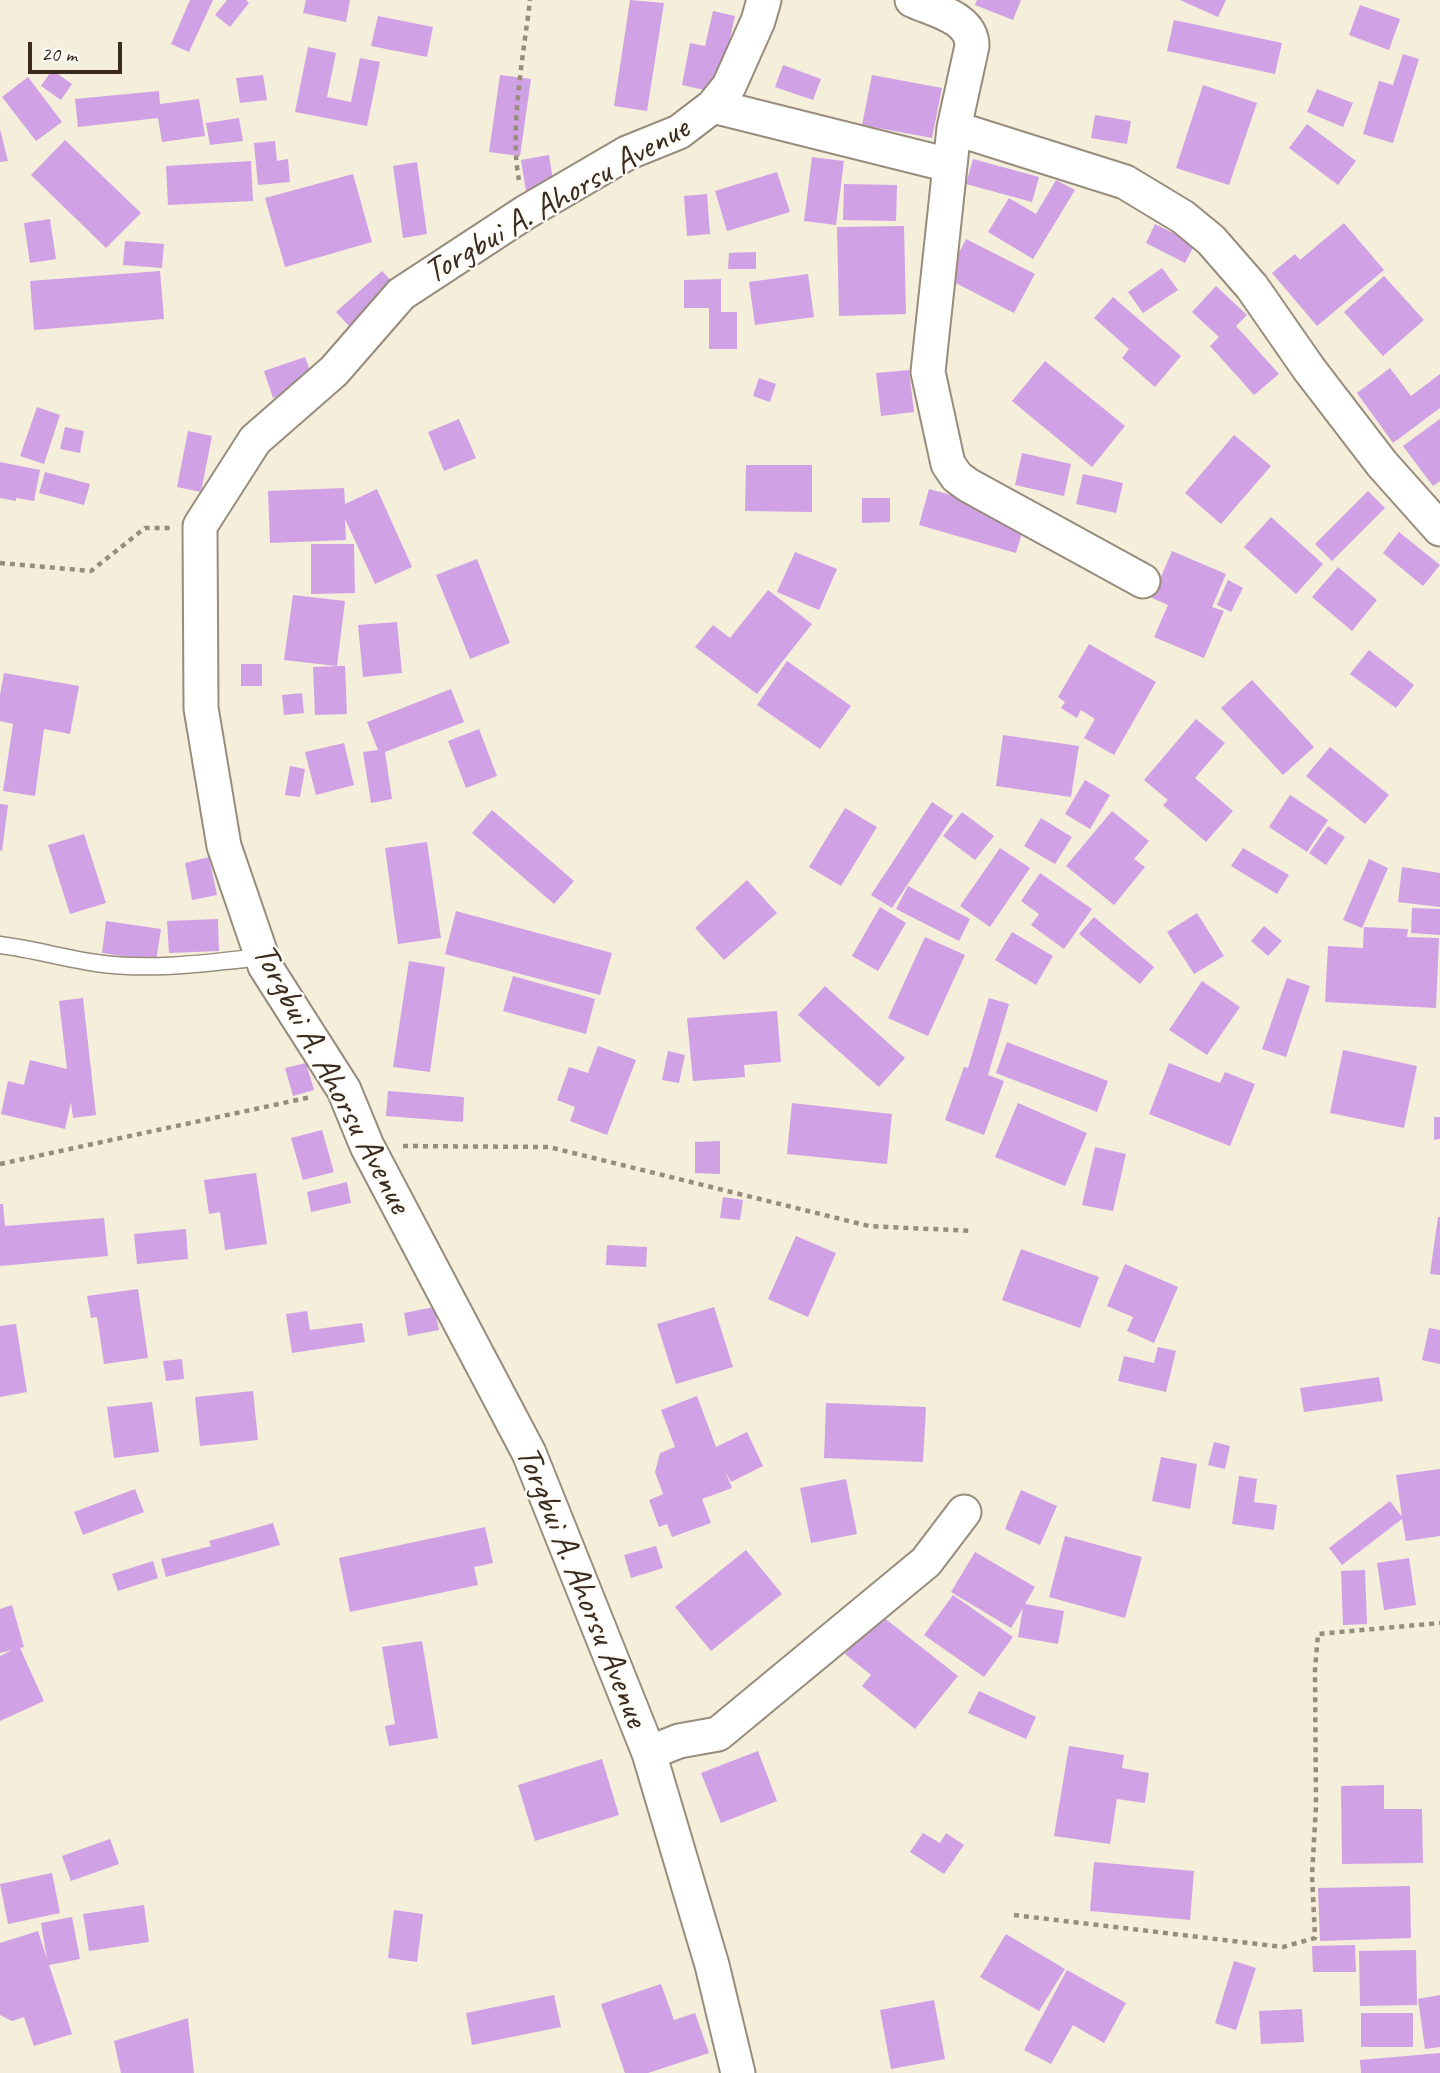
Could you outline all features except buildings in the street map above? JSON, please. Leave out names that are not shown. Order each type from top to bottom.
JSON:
[{"type":"street","name":"Torgbui A. Ahorsu Avenue","points":[[738,2073],[712,1965],[649,1754],[529,1453],[367,1146],[344,1090],[262,957],[224,846],[201,708],[200,526],[255,440],[334,371],[401,294],[526,212],[627,153],[678,132],[713,106],[729,86],[758,21],[764,0]]},
{"type":"street","points":[[912,0],[959,21],[968,29],[972,38],[954,128],[928,372],[948,464],[957,477],[968,485],[1143,581]]},
{"type":"street","points":[[713,106],[949,166]]},
{"type":"street","points":[[954,128],[1125,182],[1182,217],[1211,240],[1252,288],[1309,369],[1382,464],[1440,529]]},
{"type":"street","points":[[649,1754],[679,1741],[718,1734],[926,1562],[964,1512]]},
{"type":"lane","points":[[0,945],[96,962],[136,966],[262,957]]},
{"type":"path","points":[[526,212],[516,163],[519,98],[530,0]]},
{"type":"path","points":[[0,563],[91,571],[145,528],[200,526]]},
{"type":"path","points":[[0,1164],[344,1090]]},
{"type":"path","points":[[367,1146],[549,1147],[869,1226],[972,1231]]},
{"type":"path","points":[[1014,1915],[1283,1947],[1315,1938],[1312,1875],[1316,1806],[1315,1670],[1318,1634],[1440,1623]]}]
